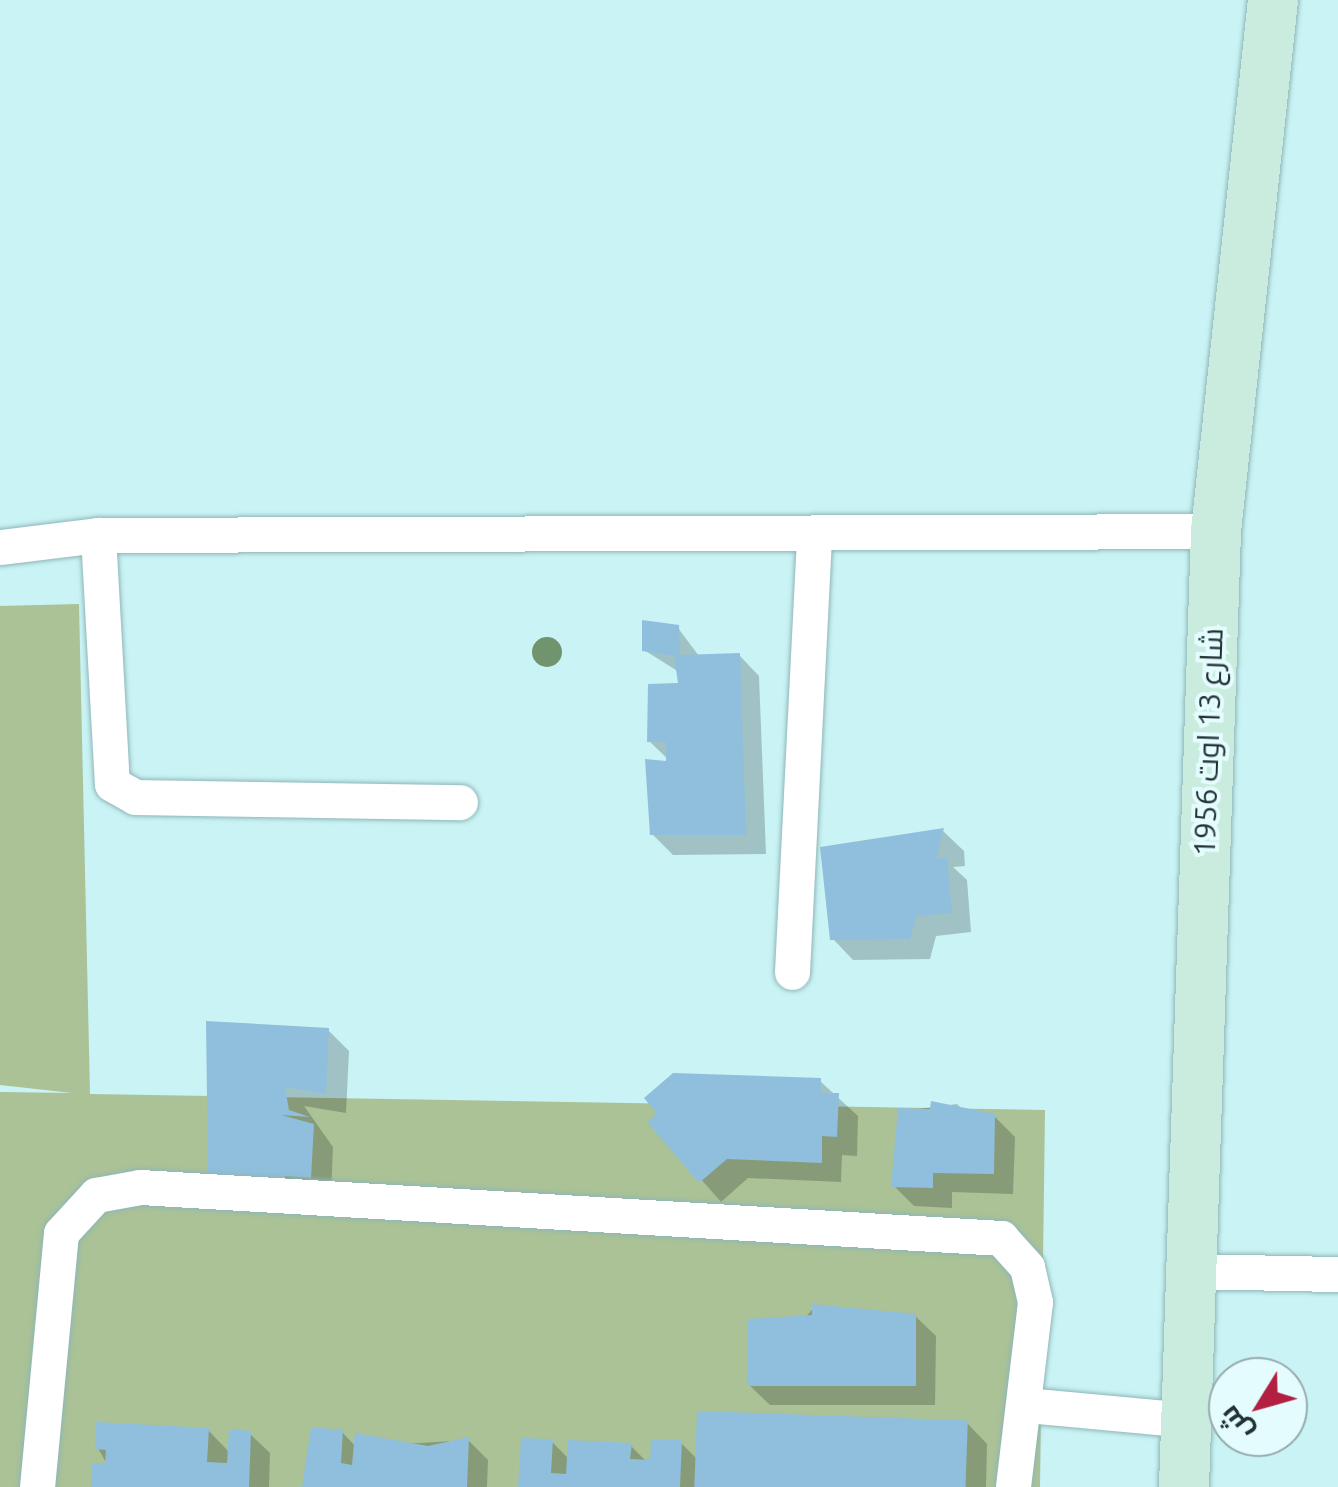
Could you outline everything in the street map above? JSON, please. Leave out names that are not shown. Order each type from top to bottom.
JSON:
[{"type":"street","name":"شارع 13 اوت 1956","points":[[1184,1487],[1216,531],[1273,0]]},
{"type":"street","points":[[0,547],[98,535],[814,536],[1216,531]]},
{"type":"street","points":[[98,535],[112,784],[134,797],[460,802]]},
{"type":"street","points":[[792,972],[814,536]]},
{"type":"street","points":[[37,1487],[61,1234],[80,1206],[114,1188],[1001,1238],[1028,1267],[1035,1302],[1026,1405],[1012,1487]]},
{"type":"street","points":[[1192,1271],[1338,1274]]},
{"type":"street","points":[[1026,1405],[1188,1420]]},
{"type":"green space","points":[[79,604],[90,1094],[1045,1110],[1040,1487],[0,1487],[0,1092],[72,1093],[0,1085],[0,606]]},
{"type":"building","points":[[642,620],[679,625],[680,655],[740,653],[746,835],[650,835],[645,759],[666,761],[666,742],[647,742],[648,684],[678,683],[674,656],[642,651]]},
{"type":"building","points":[[944,828],[936,859],[947,857],[952,913],[916,916],[910,939],[830,940],[820,847]]},
{"type":"building","points":[[206,1021],[329,1028],[326,1094],[285,1087],[289,1110],[310,1117],[281,1115],[314,1124],[311,1178],[285,1176],[284,1185],[208,1174]]},
{"type":"building","points":[[673,1073],[821,1078],[821,1093],[839,1093],[837,1137],[822,1136],[822,1163],[727,1159],[699,1183],[647,1122],[657,1114],[644,1098]]},
{"type":"building","points":[[931,1101],[995,1114],[994,1174],[933,1173],[933,1188],[891,1187],[898,1108],[930,1109]]},
{"type":"building","points":[[812,1304],[916,1314],[916,1386],[747,1386],[748,1319],[812,1315]]},
{"type":"building","points":[[697,1411],[968,1420],[966,1487],[694,1487]]},
{"type":"building","points":[[96,1422],[209,1428],[207,1462],[227,1463],[229,1429],[251,1431],[249,1487],[91,1487],[92,1463],[105,1463],[106,1450],[95,1449]]},
{"type":"building","points":[[311,1427],[343,1430],[341,1463],[352,1465],[355,1433],[428,1446],[469,1437],[467,1487],[302,1487]]},
{"type":"building","points":[[521,1438],[553,1439],[551,1473],[566,1474],[568,1440],[632,1443],[630,1459],[650,1460],[651,1439],[682,1440],[680,1487],[518,1487]]}]
